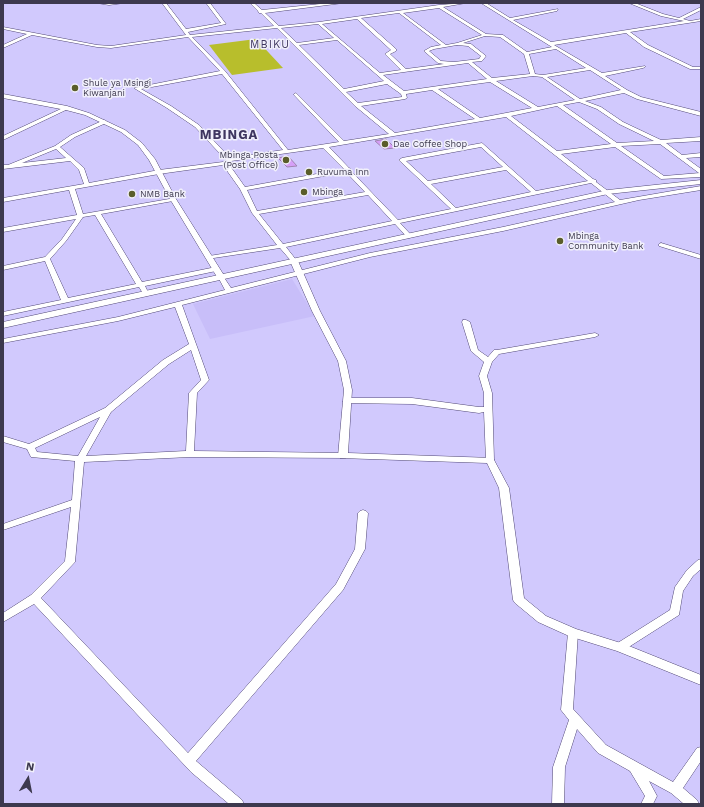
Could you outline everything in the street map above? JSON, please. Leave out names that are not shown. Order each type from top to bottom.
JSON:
[{"type":"main road","points":[[3,326],[146,294],[219,273],[294,261],[608,192],[701,182]]},
{"type":"street","points":[[99,3],[122,3]]},
{"type":"street","points":[[164,3],[189,36],[223,72],[288,152]]},
{"type":"street","points":[[185,31],[224,24],[208,3]]},
{"type":"street","points":[[252,3],[296,44],[357,105],[393,134]]},
{"type":"street","points":[[305,3],[309,7]]},
{"type":"street","points":[[260,12],[341,3]]},
{"type":"street","points":[[415,3],[424,8]]},
{"type":"street","points":[[3,28],[97,46],[111,47],[189,36],[320,23],[464,3]]},
{"type":"street","points":[[483,3],[625,91],[639,98],[701,114]]},
{"type":"street","points":[[631,3],[662,15],[691,22]]},
{"type":"street","points":[[439,6],[485,35]]},
{"type":"street","points":[[679,18],[701,8]]},
{"type":"street","points":[[509,19],[556,10]]},
{"type":"street","points":[[400,12],[445,46]]},
{"type":"street","points":[[358,18],[394,50],[387,54],[405,71]]},
{"type":"street","points":[[549,44],[700,21]]},
{"type":"street","points":[[320,23],[388,82],[403,93],[405,98],[357,105]]},
{"type":"street","points":[[3,47],[33,33]]},
{"type":"street","points":[[628,33],[646,46],[692,68],[701,68]]},
{"type":"street","points":[[455,64],[440,62],[426,51],[433,48],[457,44],[485,35],[501,36],[526,53],[533,75]]},
{"type":"street","points":[[296,44],[338,39]]},
{"type":"street","points":[[380,74],[469,62],[480,60],[484,56],[469,45],[457,44]]},
{"type":"street","points":[[526,53],[556,48]]},
{"type":"street","points":[[469,62],[491,80],[537,109]]},
{"type":"street","points":[[601,75],[643,66]]},
{"type":"street","points":[[403,93],[491,80],[533,75],[543,76],[590,69]]},
{"type":"street","points":[[223,72],[136,88],[169,107],[197,126],[227,161],[255,213],[294,261],[316,311],[342,361],[348,390],[342,456]]},
{"type":"street","points":[[543,76],[579,100],[599,108],[621,123],[661,142],[701,172]]},
{"type":"street","points":[[342,91],[388,82]]},
{"type":"street","points":[[434,89],[478,119]]},
{"type":"street","points":[[3,200],[159,172],[507,115],[625,91]]},
{"type":"street","points":[[296,94],[342,143]]},
{"type":"street","points":[[3,96],[67,108],[87,114],[123,131],[140,144],[152,159],[173,199],[229,291]]},
{"type":"street","points":[[559,104],[663,178],[701,175]]},
{"type":"street","points":[[3,138],[67,108]]},
{"type":"street","points":[[507,115],[557,152],[620,203]]},
{"type":"street","points":[[5,166],[57,147],[73,136],[104,122]]},
{"type":"street","points":[[557,152],[616,145],[701,139]]},
{"type":"street","points":[[455,210],[402,160],[482,145],[536,194]]},
{"type":"street","points":[[325,146],[409,236]]},
{"type":"street","points":[[57,147],[82,169],[87,185]]},
{"type":"street","points":[[683,157],[701,155]]},
{"type":"street","points":[[5,166],[72,159]]},
{"type":"street","points":[[426,183],[506,168]]},
{"type":"street","points":[[243,189],[348,170]]},
{"type":"street","points":[[209,258],[282,246],[594,182]]},
{"type":"street","points":[[71,187],[81,216]]},
{"type":"street","points":[[3,341],[118,319],[370,255],[503,229],[676,191],[701,188]]},
{"type":"street","points":[[255,213],[369,193]]},
{"type":"street","points":[[3,230],[173,199]]},
{"type":"street","points":[[97,213],[139,285],[146,294]]},
{"type":"street","points":[[3,268],[47,259],[64,240],[81,216]]},
{"type":"street","points":[[661,245],[701,257]]},
{"type":"street","points":[[47,259],[65,300]]},
{"type":"street","points":[[3,314],[139,285],[219,273]]},
{"type":"street","points":[[178,304],[205,380],[193,393],[190,454]]},
{"type":"street","points":[[466,322],[475,351],[488,361]]},
{"type":"street","points":[[595,335],[497,352],[488,361],[482,376],[488,393],[490,460],[504,488],[519,600],[542,618],[573,633],[620,647],[701,680]]},
{"type":"street","points":[[3,439],[30,447],[108,410],[166,362],[193,345]]},
{"type":"street","points":[[347,401],[412,400],[479,410],[488,409]]},
{"type":"street","points":[[3,618],[35,598],[70,562],[80,459],[108,410]]},
{"type":"street","points":[[30,447],[34,455],[80,459],[190,454],[490,460]]},
{"type":"street","points":[[3,526],[75,502]]},
{"type":"street","points":[[188,761],[340,587],[360,549],[363,513]]},
{"type":"street","points":[[620,647],[675,612],[678,590],[690,573],[701,562]]},
{"type":"street","points":[[35,598],[188,761],[238,804]]},
{"type":"street","points":[[573,633],[567,710],[602,749],[634,765],[674,789],[693,804]]},
{"type":"street","points":[[558,804],[559,767],[575,719]]},
{"type":"street","points":[[674,789],[701,752]]},
{"type":"street","points":[[634,765],[651,796],[647,804]]},
{"type":"shaded area","points":[[256,39],[283,68],[232,75],[209,45]]},
{"type":"shaded area","points":[[292,279],[315,316],[210,339],[193,304]]},
{"type":"building","name":"Dae Coffee Shop","points":[[386,139],[395,148],[384,149],[375,141]]},
{"type":"building","name":"Mbinga Posta (Post Office)","points":[[288,156],[297,166],[287,167],[278,158]]},
{"type":"place","name":"Shule ya Msingi Kiwanjani","points":[[75,88]]},
{"type":"place","name":"Dae Coffee Shop","points":[[385,144]]},
{"type":"place","name":"Mbinga Posta (Post Office)","points":[[286,160]]},
{"type":"place","name":"Ruvuma Inn","points":[[309,172]]},
{"type":"place","name":"Mbinga","points":[[304,192]]},
{"type":"place","name":"NMB Bank","points":[[132,194]]},
{"type":"place","name":"Mbinga Community Bank","points":[[560,241]]},
{"type":"district","name":"MBIKU","points":[[270,45]]},
{"type":"district","name":"MBINGA","points":[[229,135]]}]
